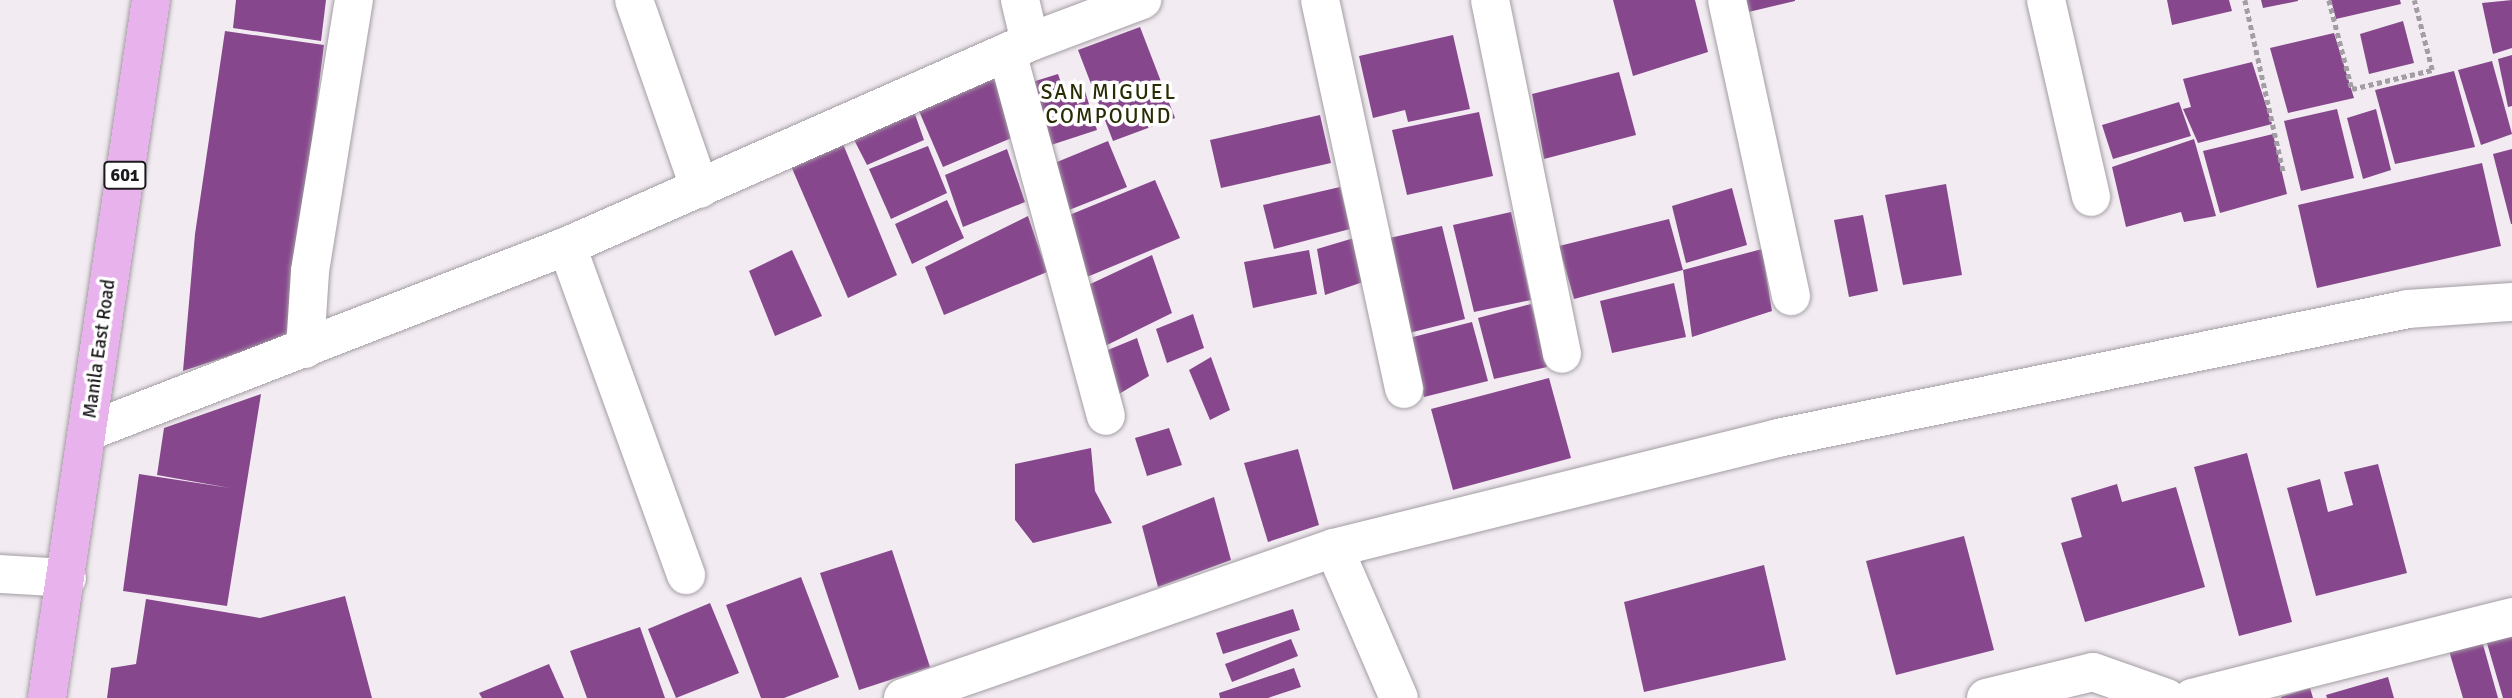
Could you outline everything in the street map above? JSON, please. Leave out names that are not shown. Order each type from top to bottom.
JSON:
[{"type":"main road","name":"Manila East Road","points":[[47,698],[151,0]]},
{"type":"street","points":[[305,349],[310,271],[354,0]]},
{"type":"street","points":[[634,0],[701,189]]},
{"type":"street","points":[[1020,0],[1019,47],[1107,415]]},
{"type":"street","points":[[87,432],[567,246],[1019,47],[1142,0]]},
{"type":"street","points":[[1320,0],[1404,389]]},
{"type":"street","points":[[1490,0],[1562,354]]},
{"type":"street","points":[[1727,0],[1791,296]]},
{"type":"street","points":[[2046,0],[2091,197]]},
{"type":"street","points":[[567,246],[686,575]]},
{"type":"street","points":[[902,698],[1335,548],[1778,438],[2408,310],[2512,302]]},
{"type":"street","points":[[1335,548],[1399,698]]},
{"type":"street","points":[[0,574],[67,578]]},
{"type":"street","points":[[2192,698],[2512,617]]},
{"type":"street","points":[[1986,698],[2093,672],[2167,698]]},
{"type":"path","points":[[2245,0],[2284,174]]},
{"type":"path","points":[[2329,0],[2352,89],[2432,70],[2414,0]]},
{"type":"building","points":[[236,0],[326,0],[321,41],[233,28]]},
{"type":"building","points":[[1613,0],[1695,0],[1708,52],[1633,76]]},
{"type":"building","points":[[1733,0],[1795,0],[1795,1],[1736,15]]},
{"type":"building","points":[[2167,0],[2229,0],[2232,11],[2172,25]]},
{"type":"building","points":[[2261,0],[2298,0],[2298,1],[2263,8]]},
{"type":"building","points":[[2331,0],[2400,0],[2401,4],[2336,19]]},
{"type":"building","points":[[2512,0],[2512,48],[2493,54],[2482,3]]},
{"type":"building","points":[[2403,21],[2414,63],[2369,74],[2360,34]]},
{"type":"building","points":[[1140,27],[1175,118],[1113,141],[1078,50]]},
{"type":"building","points":[[225,31],[324,45],[299,245],[298,333],[183,371],[195,234]]},
{"type":"building","points":[[2334,33],[2354,98],[2288,113],[2270,48]]},
{"type":"building","points":[[1453,35],[1470,109],[1408,122],[1405,110],[1373,118],[1359,56]]},
{"type":"building","points":[[2512,55],[2512,106],[2508,107],[2498,59]]},
{"type":"building","points":[[2492,61],[2512,134],[2481,145],[2458,70]]},
{"type":"building","points":[[2252,62],[2272,124],[2198,143],[2183,109],[2191,107],[2183,79]]},
{"type":"building","points":[[2454,71],[2475,147],[2395,164],[2375,90]]},
{"type":"building","points":[[1619,72],[1636,135],[1544,159],[1532,94]]},
{"type":"building","points":[[1001,74],[1021,134],[943,167],[919,111]]},
{"type":"building","points":[[1058,74],[1065,94],[1084,88],[1097,130],[1048,146],[1029,83]]},
{"type":"building","points":[[2179,102],[2191,136],[2113,159],[2102,125]]},
{"type":"building","points":[[911,103],[924,140],[867,165],[850,132]]},
{"type":"building","points":[[2337,109],[2354,178],[2301,191],[2284,121]]},
{"type":"building","points":[[2376,109],[2391,170],[2363,179],[2347,118]]},
{"type":"building","points":[[1479,112],[1493,176],[1407,195],[1392,130]]},
{"type":"building","points":[[1320,115],[1331,163],[1221,188],[1210,140]]},
{"type":"building","points":[[2273,134],[2287,194],[2220,213],[2203,151]]},
{"type":"building","points":[[2194,139],[2216,216],[2184,222],[2181,212],[2126,227],[2112,167]]},
{"type":"building","points":[[1108,141],[1127,187],[1059,214],[1040,169]]},
{"type":"building","points":[[843,144],[897,275],[848,298],[791,166]]},
{"type":"building","points":[[928,146],[947,193],[891,219],[869,169]]},
{"type":"building","points":[[1007,149],[1025,202],[963,227],[945,175]]},
{"type":"building","points":[[2512,149],[2512,224],[2511,224],[2493,154]]},
{"type":"building","points":[[2482,163],[2501,246],[2317,288],[2298,205]]},
{"type":"building","points":[[1155,180],[1180,238],[1087,277],[1062,218]]},
{"type":"building","points":[[1946,184],[1962,275],[1903,285],[1885,195]]},
{"type":"building","points":[[1340,187],[1350,229],[1274,249],[1263,205]]},
{"type":"building","points":[[1732,188],[1747,245],[1686,263],[1672,206]]},
{"type":"building","points":[[947,200],[964,238],[912,264],[895,224]]},
{"type":"building","points":[[1511,212],[1531,300],[1474,312],[1453,225]]},
{"type":"building","points":[[1863,215],[1878,291],[1849,297],[1834,220]]},
{"type":"building","points":[[1028,216],[1047,272],[944,315],[925,267]]},
{"type":"building","points":[[1669,219],[1683,270],[1574,299],[1559,246]]},
{"type":"building","points":[[1442,226],[1465,319],[1405,334],[1381,240]]},
{"type":"building","points":[[1354,238],[1363,282],[1325,295],[1317,249]]},
{"type":"building","points":[[1762,249],[1772,311],[1692,337],[1683,270]]},
{"type":"building","points":[[792,250],[822,316],[775,336],[749,271]]},
{"type":"building","points":[[1309,250],[1317,294],[1253,308],[1244,262]]},
{"type":"building","points":[[1152,255],[1172,313],[1105,346],[1084,287]]},
{"type":"building","points":[[1674,283],[1686,337],[1612,353],[1600,301]]},
{"type":"building","points":[[1531,304],[1547,367],[1494,379],[1478,318]]},
{"type":"building","points":[[1193,314],[1204,348],[1167,363],[1156,329]]},
{"type":"building","points":[[1472,322],[1488,381],[1424,397],[1409,338]]},
{"type":"building","points":[[1137,338],[1149,376],[1119,394],[1103,352]]},
{"type":"building","points":[[1211,357],[1230,410],[1210,420],[1189,370]]},
{"type":"building","points":[[1549,378],[1571,458],[1453,490],[1431,409]]},
{"type":"building","points":[[261,394],[227,606],[123,591],[139,474],[230,488],[157,475],[164,428]]},
{"type":"building","points":[[1169,428],[1182,465],[1147,476],[1135,438]]},
{"type":"building","points":[[1091,448],[1095,491],[1112,523],[1033,543],[1015,520],[1015,464]]},
{"type":"building","points":[[1298,449],[1319,525],[1268,542],[1244,463]]},
{"type":"building","points":[[2247,453],[2292,622],[2239,636],[2194,467]]},
{"type":"building","points":[[2378,464],[2407,573],[2316,596],[2287,488],[2320,479],[2328,512],[2353,505],[2344,472]]},
{"type":"building","points":[[2117,484],[2122,502],[2176,487],[2205,587],[2085,622],[2061,543],[2082,537],[2071,498]]},
{"type":"building","points":[[1214,497],[1231,560],[1158,587],[1142,526]]},
{"type":"building","points":[[1964,536],[1994,650],[1896,675],[1866,561]]},
{"type":"building","points":[[892,550],[930,667],[859,690],[820,573]]},
{"type":"building","points":[[1764,565],[1786,660],[1644,692],[1624,602]]},
{"type":"building","points":[[801,577],[839,677],[784,698],[761,698],[726,605]]},
{"type":"building","points":[[345,596],[372,698],[107,698],[111,668],[136,664],[146,599],[260,618]]},
{"type":"building","points":[[710,603],[739,673],[676,698],[648,629]]},
{"type":"building","points":[[1293,609],[1300,630],[1223,654],[1216,633]]},
{"type":"building","points":[[2512,624],[2512,698],[2503,698],[2484,633]]},
{"type":"building","points":[[640,627],[665,698],[587,698],[570,651]]},
{"type":"building","points":[[2480,634],[2498,698],[2463,698],[2447,644]]},
{"type":"building","points":[[1291,639],[1298,656],[1232,682],[1225,664]]},
{"type":"building","points":[[549,664],[564,698],[482,698],[479,693]]},
{"type":"building","points":[[1294,668],[1301,687],[1268,698],[1220,698],[1219,693]]},
{"type":"building","points":[[2388,677],[2394,698],[2327,698],[2326,695]]},
{"type":"building","points":[[2310,688],[2313,698],[2281,698],[2281,697]]},
{"type":"district","name":"SAN MIGUEL COMPOUND","points":[[1109,104]]}]
